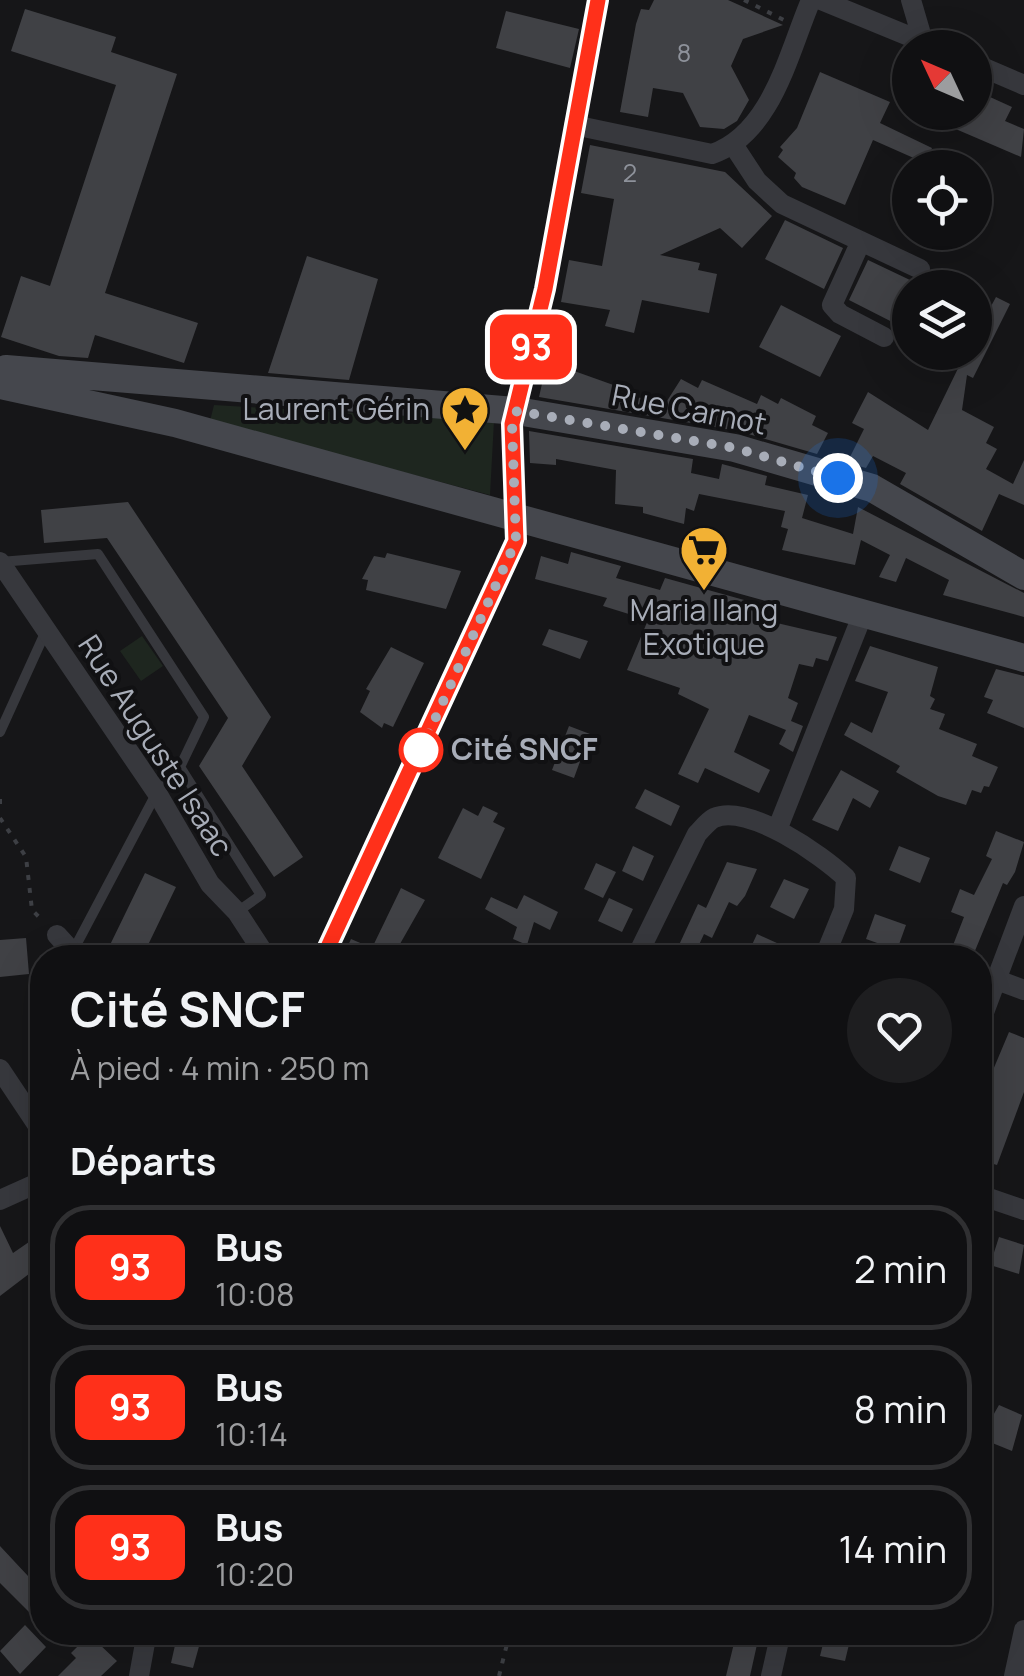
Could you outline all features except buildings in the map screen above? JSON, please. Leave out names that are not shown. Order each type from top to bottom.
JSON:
[{"type":"main road","name":"Rue Carnot","points":[[0,368],[517,411],[735,448],[872,488],[1024,576]]},
{"type":"main road","name":"Rue Carnot","points":[[0,376],[120,386],[136,381]]},
{"type":"main road","points":[[173,422],[184,385]]},
{"type":"main road","points":[[0,386],[173,422],[512,520],[1024,658]]},
{"type":"street","points":[[330,945],[516,541],[512,520],[512,424],[545,289],[598,0]]},
{"type":"street","points":[[574,125],[712,154],[734,146],[751,133],[764,110],[811,0]]},
{"type":"street","points":[[822,0],[896,30]]},
{"type":"street","points":[[915,2],[925,30]]},
{"type":"street","points":[[992,71],[1024,85]]},
{"type":"street","points":[[734,146],[756,181],[782,204],[920,269]]},
{"type":"street","points":[[860,241],[832,305],[840,314],[884,337]]},
{"type":"street","name":"Rue Auguste Isaac","points":[[0,562],[155,790],[210,884],[236,912],[258,945]]},
{"type":"street","points":[[777,830],[862,616]]},
{"type":"street","points":[[642,945],[697,834],[713,818],[732,815],[777,830],[824,856],[846,878],[844,910],[829,945]]},
{"type":"street","points":[[992,993],[1024,906]]},
{"type":"street","points":[[57,935],[67,945]]},
{"type":"street","points":[[997,980],[1024,990]]},
{"type":"street","points":[[0,1069],[30,1114]]},
{"type":"street","points":[[0,1200],[30,1186]]},
{"type":"street","points":[[992,1199],[1024,1210]]},
{"type":"street","points":[[1014,1676],[1024,1630]]},
{"type":"street","points":[[139,1676],[145,1645]]},
{"type":"street","points":[[771,1676],[778,1645]]},
{"type":"lane","points":[[0,562],[98,554],[204,717],[180,767],[155,790],[80,945]]},
{"type":"lane","points":[[0,732],[45,633]]},
{"type":"lane","points":[[180,767],[262,895],[236,912]]},
{"type":"path","points":[[744,0],[782,19]]},
{"type":"path","points":[[0,800],[0,808]]},
{"type":"path","points":[[0,818],[26,857],[32,910],[57,935]]},
{"type":"path","points":[[499,1676],[507,1645]]},
{"type":"shaded area","points":[[214,405],[494,421],[490,495],[210,421]]},
{"type":"shaded area","points":[[142,636],[163,666],[141,681],[120,651]]},
{"type":"bus line","name":"93","points":[[329,945],[516,541],[512,520],[512,424],[545,289],[598,0]]},
{"type":"place","name":"Laurent Gérin","points":[[465,452]]},
{"type":"place","name":"Maria Ilang Exotique","points":[[704,592]]},
{"type":"place","name":"Cité SNCF","points":[[421,750]]},
{"type":"route","points":[[421,750],[516,541],[512,520],[512,424],[517,411],[735,448],[838,478]]}]
